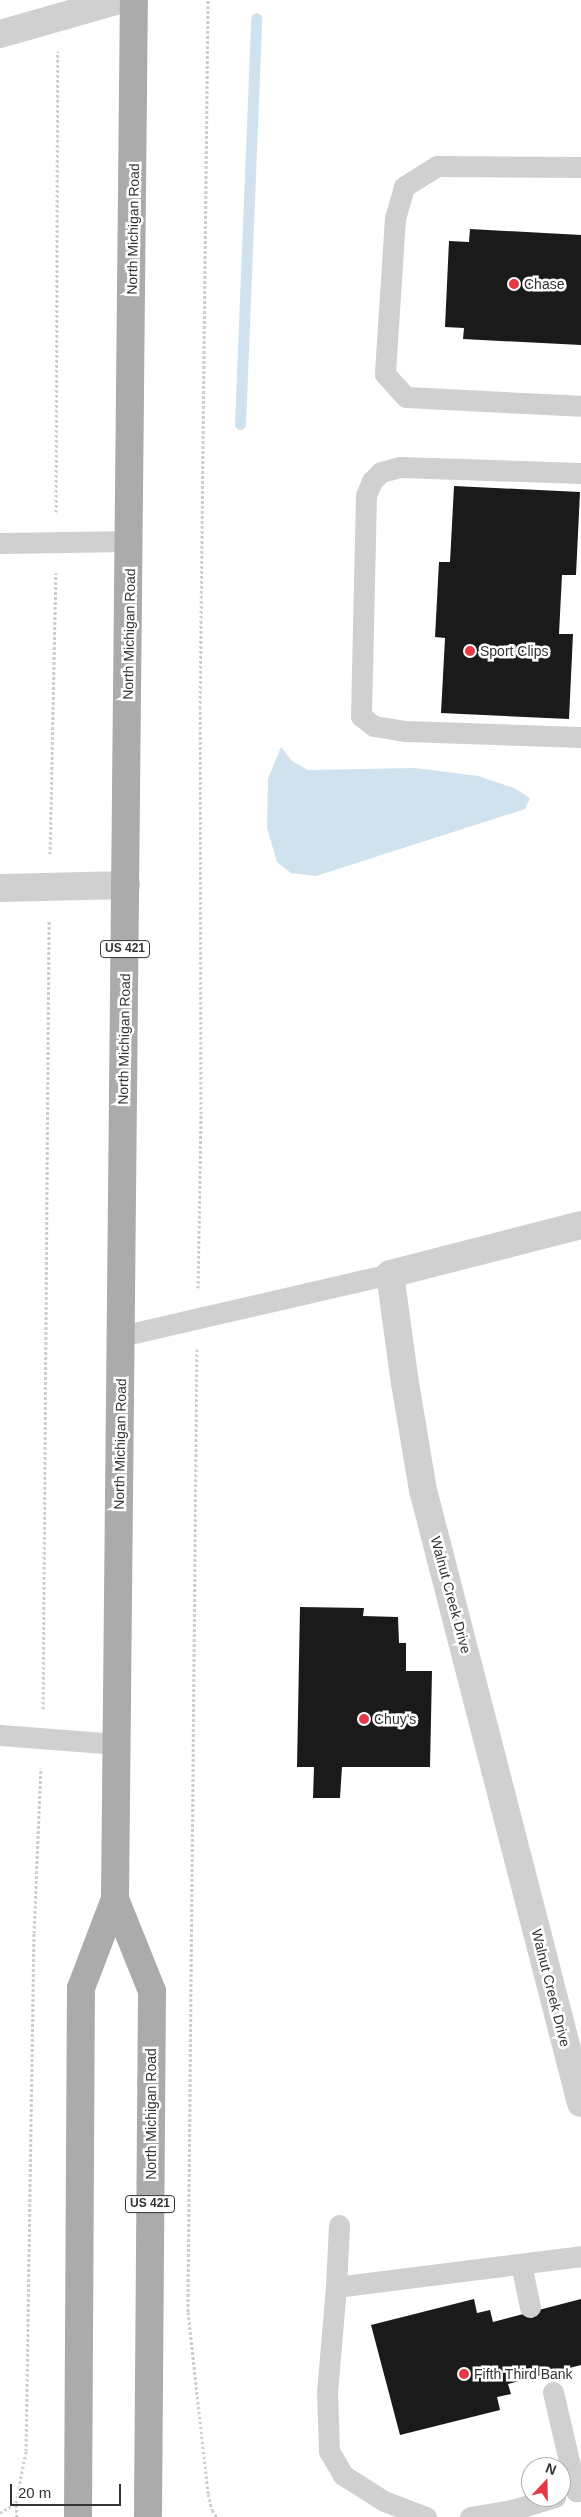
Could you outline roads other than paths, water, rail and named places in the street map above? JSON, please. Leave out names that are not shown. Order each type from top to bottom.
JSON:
[{"type":"main road","name":"North Michigan Road","points":[[78,2517],[81,1988],[115,1899],[134,0]]},
{"type":"main road","name":"North Michigan Road","points":[[115,1899],[152,1990],[148,2517]]},
{"type":"street","points":[[0,34],[119,0]]},
{"type":"street","points":[[0,888],[126,885]]},
{"type":"street","points":[[390,1274],[581,1225]]},
{"type":"street","name":"Walnut Creek Drive","points":[[390,1274],[405,1383],[423,1490],[581,2103]]},
{"type":"lane","points":[[581,167],[437,166],[404,187],[395,218],[384,374],[406,397],[581,406]]},
{"type":"lane","points":[[581,473],[400,467],[381,472],[372,481],[366,495],[361,716],[374,726],[406,731],[581,737]]},
{"type":"lane","points":[[0,543],[130,541]]},
{"type":"lane","points":[[121,1336],[390,1274]]},
{"type":"lane","points":[[0,1735],[117,1744]]},
{"type":"lane","points":[[339,2225],[327,2392],[329,2451],[343,2475],[384,2501],[426,2517]]},
{"type":"lane","points":[[336,2287],[581,2256]]},
{"type":"lane","points":[[521,2264],[530,2307]]},
{"type":"lane","points":[[553,2392],[573,2492]]},
{"type":"lane","points":[[470,2517],[522,2507]]},
{"type":"water","points":[[281,747],[292,761],[308,770],[415,768],[478,776],[514,788],[530,798],[525,809],[316,876],[291,873],[277,862],[267,828],[268,779]]},
{"type":"waterway","points":[[240,424],[256,18]]},
{"type":"place","name":"Chase","points":[[514,284]]},
{"type":"place","name":"Sport Clips","points":[[470,651]]},
{"type":"place","name":"Chuy's","points":[[364,1719]]},
{"type":"place","name":"Fifth Third Bank","points":[[464,2374]]}]
